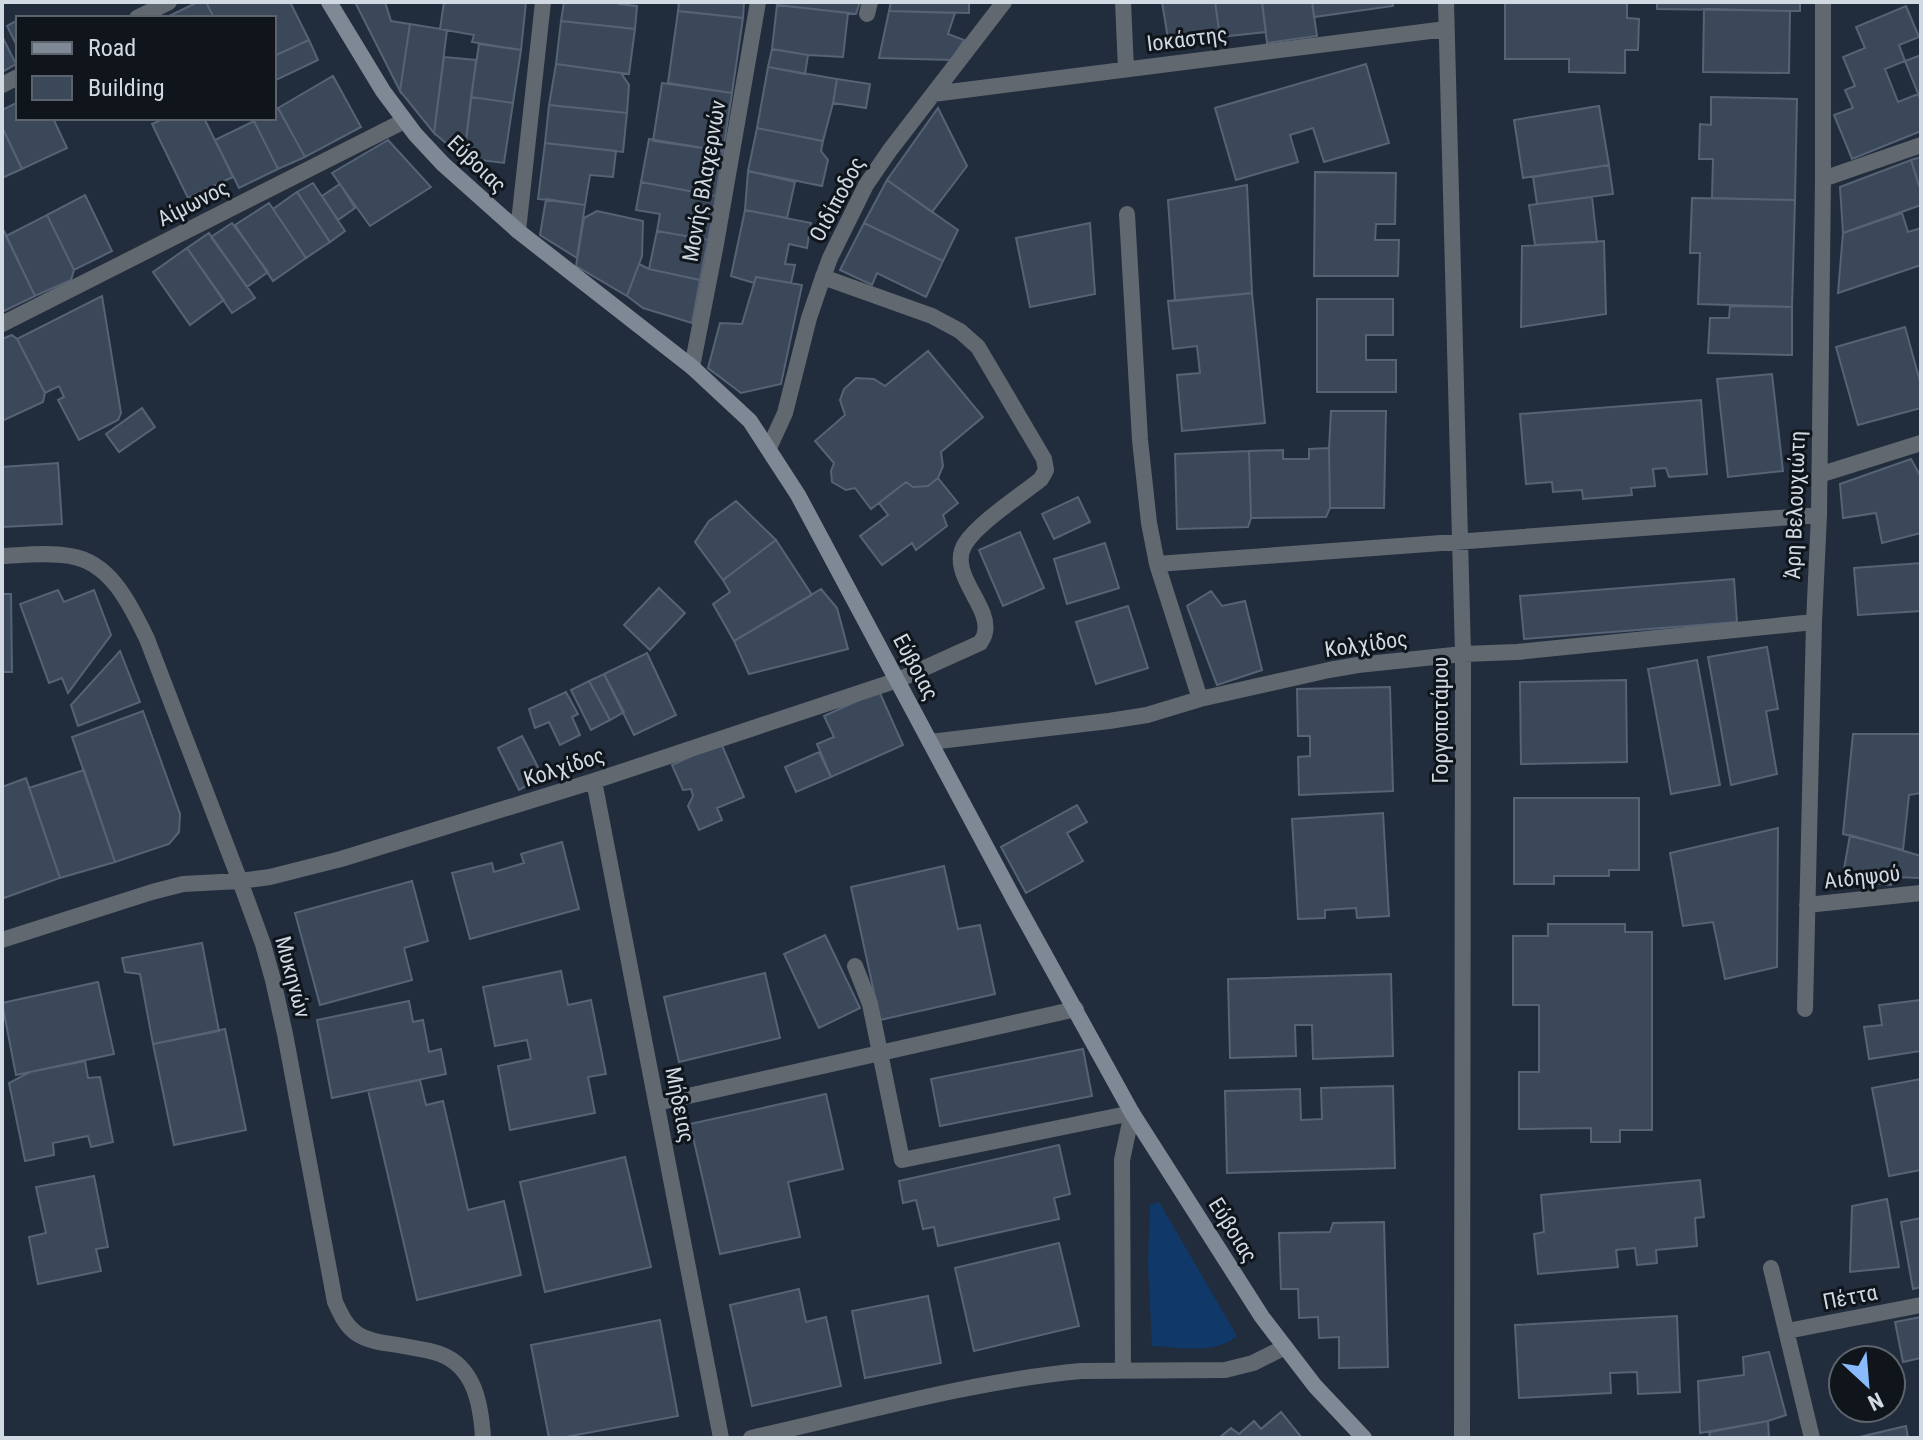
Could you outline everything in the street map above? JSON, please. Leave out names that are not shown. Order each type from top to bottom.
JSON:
[{"type":"main road","name":"Εύβοιας","points":[[329,2],[404,121],[443,164],[518,231],[692,367],[750,421],[798,495],[1132,1113],[1262,1317],[1315,1386],[1364,1438]]},
{"type":"street","points":[[141,16],[169,2]]},
{"type":"street","points":[[518,231],[543,2]]},
{"type":"street","name":"Μονής Βλαχερνών","points":[[692,367],[758,2]]},
{"type":"street","name":"Οιδίποδος","points":[[769,448],[785,413],[809,318],[830,258],[866,185],[1004,2]]},
{"type":"street","points":[[1123,2],[1126,69]]},
{"type":"street","name":"Γοργοποτάμου","points":[[1446,2],[1463,654],[1462,1438]]},
{"type":"street","name":"Άρη Βελουχιώτη","points":[[1805,1009],[1819,515],[1823,2]]},
{"type":"street","name":"Ιοκάστης","points":[[933,94],[1446,29]]},
{"type":"street","name":"Αίμωνος","points":[[2,324],[404,121]]},
{"type":"street","points":[[1823,179],[1921,145]]},
{"type":"street","points":[[1127,214],[1140,440],[1149,523],[1157,564],[1200,699]]},
{"type":"street","name":"Κολχίδος","points":[[2,940],[183,884],[270,877],[341,859],[594,781],[898,680],[980,643],[986,622],[961,568],[960,553],[977,530],[1041,479],[1046,470],[1044,459],[978,347],[960,331],[932,316],[823,277]]},
{"type":"street","points":[[1819,475],[1921,443]]},
{"type":"street","points":[[1157,564],[1819,515]]},
{"type":"street","name":"Μυκηνών","points":[[2,556],[54,554],[75,557],[97,566],[120,591],[136,616],[263,944],[287,1048],[329,1277],[339,1312],[358,1334],[376,1341],[428,1350],[444,1355],[461,1366],[473,1383],[483,1438]]},
{"type":"street","name":"Κολχίδος","points":[[930,742],[1147,715],[1200,699],[1329,670],[1463,654],[1517,652],[1814,622]]},
{"type":"street","name":"Μήδειας","points":[[594,781],[721,1438]]},
{"type":"street","name":"Αιδηψού","points":[[1807,905],[1921,893]]},
{"type":"street","points":[[855,966],[870,1004],[902,1160],[1132,1113],[1122,1160],[1123,1371]]},
{"type":"street","points":[[657,1103],[1076,1009]]},
{"type":"street","points":[[1771,1268],[1812,1438]]},
{"type":"street","name":"Πέττα","points":[[1787,1331],[1921,1305]]},
{"type":"street","points":[[751,1438],[982,1386],[1062,1373],[1225,1370],[1253,1363],[1285,1347]]},
{"type":"shaded area","points":[[1159,1202],[1237,1336],[1228,1342],[1207,1348],[1152,1346],[1148,1263],[1150,1205]]},
{"type":"building","points":[[198,2],[206,2],[213,16],[169,16]]},
{"type":"building","points":[[206,2],[290,2],[309,40],[276,55],[276,16],[213,16]]},
{"type":"building","points":[[355,2],[385,2],[391,21],[410,24],[400,91]]},
{"type":"building","points":[[444,2],[526,2],[521,50],[472,42],[474,35],[440,29]]},
{"type":"building","points":[[564,2],[619,2],[637,6],[635,29],[561,21]]},
{"type":"building","points":[[679,2],[744,2],[743,18],[678,11]]},
{"type":"building","points":[[778,2],[860,2],[856,14],[777,5]]},
{"type":"building","points":[[891,2],[969,2],[969,13],[889,11]]},
{"type":"building","points":[[1162,2],[1215,2],[1220,37],[1169,45]]},
{"type":"building","points":[[1215,2],[1262,2],[1266,32],[1220,37]]},
{"type":"building","points":[[1262,2],[1312,2],[1317,36],[1267,43]]},
{"type":"building","points":[[1312,2],[1393,2],[1393,6],[1314,17]]},
{"type":"building","points":[[1505,2],[1627,2],[1627,18],[1639,19],[1638,50],[1625,50],[1625,73],[1569,72],[1569,59],[1505,59]]},
{"type":"building","points":[[1657,2],[1800,2],[1800,11],[1657,9]]},
{"type":"building","points":[[777,5],[848,13],[843,57],[772,49]]},
{"type":"building","points":[[1906,6],[1919,37],[1899,45],[1905,61],[1885,69],[1898,102],[1918,94],[1921,101],[1921,131],[1852,159],[1834,115],[1853,108],[1845,90],[1855,86],[1843,57],[1865,48],[1856,27]]},
{"type":"building","points":[[1704,9],[1790,11],[1789,73],[1703,72]]},
{"type":"building","points":[[678,11],[743,18],[732,93],[668,83]]},
{"type":"building","points":[[889,11],[955,13],[948,34],[964,40],[952,60],[879,58]]},
{"type":"building","points":[[16,21],[16,44],[7,26]]},
{"type":"building","points":[[561,21],[635,29],[629,74],[556,64]]},
{"type":"building","points":[[410,24],[447,30],[434,133],[400,91]]},
{"type":"building","points":[[2,36],[16,64],[2,72]]},
{"type":"building","points":[[309,40],[318,60],[276,80],[276,55]]},
{"type":"building","points":[[479,44],[521,50],[513,103],[471,97]]},
{"type":"building","points":[[772,49],[808,55],[805,74],[768,67]]},
{"type":"building","points":[[1921,55],[1921,101],[1905,61]]},
{"type":"building","points":[[444,57],[476,60],[464,158],[434,133]]},
{"type":"building","points":[[556,64],[621,73],[629,85],[627,113],[549,105]]},
{"type":"building","points":[[1366,64],[1389,143],[1324,162],[1313,128],[1290,135],[1298,162],[1236,180],[1215,108]]},
{"type":"building","points":[[768,67],[837,79],[823,141],[757,128]]},
{"type":"building","points":[[333,76],[361,127],[305,157],[278,108]]},
{"type":"building","points":[[837,79],[870,84],[866,108],[833,103]]},
{"type":"building","points":[[662,83],[732,93],[723,151],[653,141]]},
{"type":"building","points":[[471,97],[513,103],[504,163],[464,158]]},
{"type":"building","points":[[1711,97],[1797,99],[1795,200],[1712,198],[1713,159],[1699,159],[1700,124],[1711,125]]},
{"type":"building","points":[[16,103],[16,120],[54,120],[67,148],[22,169],[2,127],[2,110]]},
{"type":"building","points":[[549,105],[627,113],[623,152],[545,143]]},
{"type":"building","points":[[1599,106],[1609,165],[1523,178],[1514,120]]},
{"type":"building","points":[[938,108],[967,166],[932,212],[887,180]]},
{"type":"building","points":[[276,109],[305,157],[278,169],[254,121],[276,120]]},
{"type":"building","points":[[161,120],[205,120],[233,177],[188,198],[152,124]]},
{"type":"building","points":[[254,121],[278,169],[239,188],[215,140]]},
{"type":"building","points":[[2,127],[22,169],[2,178]]},
{"type":"building","points":[[757,128],[823,141],[821,151],[828,160],[822,186],[748,171]]},
{"type":"building","points":[[649,139],[723,151],[716,196],[641,182]]},
{"type":"building","points":[[388,140],[431,187],[370,226],[332,173]]},
{"type":"building","points":[[545,143],[616,151],[613,177],[590,175],[585,205],[538,199]]},
{"type":"building","points":[[1921,157],[1921,192],[1911,160]]},
{"type":"building","points":[[1911,160],[1921,192],[1921,205],[1843,233],[1840,187]]},
{"type":"building","points":[[1609,165],[1613,194],[1537,204],[1533,177]]},
{"type":"building","points":[[748,171],[795,182],[787,218],[745,210]]},
{"type":"building","points":[[1315,172],[1396,173],[1395,224],[1376,224],[1375,240],[1399,240],[1398,276],[1314,276]]},
{"type":"building","points":[[887,180],[958,230],[943,261],[864,223]]},
{"type":"building","points":[[641,182],[716,196],[708,240],[657,231],[660,214],[636,210]]},
{"type":"building","points":[[313,183],[345,231],[330,242],[297,192]]},
{"type":"building","points":[[340,184],[355,208],[338,220],[322,196]]},
{"type":"building","points":[[1247,185],[1252,293],[1175,301],[1168,200]]},
{"type":"building","points":[[297,192],[330,242],[306,258],[273,209]]},
{"type":"building","points":[[85,195],[112,251],[74,270],[47,215]]},
{"type":"building","points":[[1592,197],[1597,242],[1535,245],[1529,205]]},
{"type":"building","points":[[1692,198],[1795,200],[1792,307],[1698,304],[1700,253],[1690,253]]},
{"type":"building","points":[[546,199],[585,205],[577,258],[540,235]]},
{"type":"building","points":[[269,203],[306,258],[273,281],[235,225]]},
{"type":"building","points":[[745,210],[811,223],[807,248],[789,244],[785,264],[795,265],[791,283],[756,277],[754,283],[731,276]]},
{"type":"building","points":[[597,211],[643,221],[642,256],[627,296],[576,266],[584,218]]},
{"type":"building","points":[[1902,213],[1908,232],[1921,228],[1921,265],[1838,293],[1843,233]]},
{"type":"building","points":[[47,215],[74,270],[71,280],[35,296],[6,236]]},
{"type":"building","points":[[232,223],[268,272],[247,287],[211,237]]},
{"type":"building","points":[[864,223],[943,261],[926,297],[877,273],[872,285],[840,270]]},
{"type":"building","points":[[1090,223],[1095,294],[1030,307],[1016,238]]},
{"type":"building","points":[[657,231],[708,240],[700,280],[649,269]]},
{"type":"building","points":[[2,232],[35,296],[2,312]]},
{"type":"building","points":[[209,233],[255,298],[232,313],[187,248]]},
{"type":"building","points":[[1604,241],[1606,314],[1521,327],[1522,246]]},
{"type":"building","points":[[187,248],[224,300],[190,325],[153,272]]},
{"type":"building","points":[[639,264],[700,280],[692,323],[643,308],[627,296]]},
{"type":"building","points":[[756,277],[802,285],[781,384],[741,393],[708,368],[720,323],[742,324]]},
{"type":"building","points":[[1252,293],[1265,423],[1182,431],[1177,375],[1200,373],[1197,346],[1173,349],[1168,301]]},
{"type":"building","points":[[102,296],[121,413],[118,420],[79,440],[58,400],[64,397],[59,386],[45,393],[17,339]]},
{"type":"building","points":[[1317,299],[1393,299],[1393,335],[1366,335],[1366,360],[1396,360],[1396,392],[1317,392]]},
{"type":"building","points":[[1730,306],[1792,307],[1792,355],[1708,353],[1710,318],[1729,318]]},
{"type":"building","points":[[1905,327],[1921,385],[1921,408],[1858,425],[1836,347]]},
{"type":"building","points":[[12,335],[45,393],[43,402],[2,421],[2,339]]},
{"type":"building","points":[[928,351],[983,417],[941,452],[943,466],[938,478],[928,486],[913,487],[906,482],[871,509],[855,488],[846,490],[832,482],[834,463],[815,441],[845,415],[840,400],[844,389],[856,378],[874,379],[885,386]]},
{"type":"building","points":[[1772,374],[1783,471],[1728,477],[1717,379]]},
{"type":"building","points":[[1701,400],[1707,474],[1669,477],[1666,468],[1653,469],[1655,486],[1631,488],[1632,495],[1583,499],[1582,490],[1553,492],[1552,482],[1526,484],[1520,414]]},
{"type":"building","points":[[142,408],[155,427],[119,452],[106,434]]},
{"type":"building","points":[[1331,411],[1386,411],[1384,508],[1330,508]]},
{"type":"building","points":[[1329,448],[1330,508],[1326,517],[1251,518],[1249,451],[1283,450],[1283,459],[1309,459],[1309,449]]},
{"type":"building","points":[[1249,451],[1251,518],[1248,527],[1177,529],[1175,454]]},
{"type":"building","points":[[1911,459],[1921,477],[1921,533],[1882,543],[1876,513],[1843,518],[1840,484]]},
{"type":"building","points":[[58,463],[62,524],[2,527],[2,467]]},
{"type":"building","points":[[938,478],[958,503],[943,515],[947,526],[916,550],[912,543],[882,565],[860,536],[888,515],[879,503],[906,482],[913,487],[928,486]]},
{"type":"building","points":[[1078,497],[1090,522],[1054,539],[1042,514]]},
{"type":"building","points":[[736,501],[776,540],[723,580],[695,542],[709,521]]},
{"type":"building","points":[[1020,532],[1044,588],[1003,606],[979,550]]},
{"type":"building","points":[[776,540],[812,595],[734,641],[713,604],[730,592],[723,580]]},
{"type":"building","points":[[1105,543],[1119,588],[1067,604],[1054,559]]},
{"type":"building","points":[[1921,563],[1921,611],[1858,615],[1854,568]]},
{"type":"building","points":[[1734,579],[1737,622],[1524,639],[1520,596]]},
{"type":"building","points":[[659,588],[685,613],[650,650],[624,625]]},
{"type":"building","points":[[821,589],[837,608],[848,649],[749,674],[734,641]]},
{"type":"building","points":[[58,590],[64,602],[94,590],[111,635],[68,693],[62,678],[49,683],[20,604]]},
{"type":"building","points":[[1211,591],[1222,606],[1245,601],[1262,670],[1217,685],[1187,606]]},
{"type":"building","points":[[2,594],[11,594],[12,672],[2,672]]},
{"type":"building","points":[[1128,606],[1148,668],[1096,684],[1076,622]]},
{"type":"building","points":[[1767,647],[1778,709],[1766,711],[1777,774],[1731,785],[1708,657]]},
{"type":"building","points":[[120,651],[140,702],[78,726],[71,705]]},
{"type":"building","points":[[647,653],[676,715],[634,735],[604,674]]},
{"type":"building","points":[[1697,660],[1720,785],[1671,794],[1648,669]]},
{"type":"building","points":[[604,674],[624,712],[610,720],[589,681]]},
{"type":"building","points":[[1626,680],[1627,762],[1521,764],[1520,682]]},
{"type":"building","points":[[589,681],[610,720],[591,730],[571,690]]},
{"type":"building","points":[[1390,687],[1393,791],[1299,795],[1298,757],[1310,756],[1310,736],[1298,736],[1297,689]]},
{"type":"building","points":[[879,691],[903,745],[831,777],[817,744],[834,737],[824,716]]},
{"type":"building","points":[[566,692],[578,714],[572,717],[580,735],[560,745],[549,722],[535,728],[529,709]]},
{"type":"building","points":[[143,711],[180,814],[179,832],[169,844],[115,862],[72,737]]},
{"type":"building","points":[[1853,734],[1921,734],[1921,793],[1909,795],[1903,850],[1843,834]]},
{"type":"building","points":[[522,736],[543,777],[519,790],[498,748]]},
{"type":"building","points":[[721,743],[744,797],[717,808],[722,820],[699,830],[688,806],[693,796],[691,789],[683,790],[672,765]]},
{"type":"building","points":[[819,752],[831,777],[796,792],[785,767]]},
{"type":"building","points":[[84,770],[115,862],[60,878],[29,788]]},
{"type":"building","points":[[26,778],[60,878],[4,898],[2,787]]},
{"type":"building","points":[[1514,798],[1639,798],[1639,870],[1609,870],[1609,876],[1554,876],[1554,884],[1514,884]]},
{"type":"building","points":[[1077,805],[1087,822],[1067,833],[1083,861],[1026,893],[1001,847]]},
{"type":"building","points":[[1383,813],[1389,916],[1357,918],[1356,908],[1325,910],[1325,918],[1298,919],[1292,819]]},
{"type":"building","points":[[1778,828],[1777,967],[1725,979],[1713,922],[1683,926],[1670,853]]},
{"type":"building","points":[[1850,835],[1921,856],[1921,878],[1893,877],[1891,885],[1842,880]]},
{"type":"building","points":[[562,842],[579,909],[470,939],[452,873],[492,863],[494,872],[524,863],[521,854]]},
{"type":"building","points":[[944,866],[958,929],[980,925],[995,994],[880,1020],[851,887]]},
{"type":"building","points":[[412,881],[428,941],[404,948],[412,980],[320,1005],[295,913]]},
{"type":"building","points":[[1548,924],[1625,924],[1625,932],[1652,932],[1652,1130],[1620,1130],[1620,1142],[1591,1142],[1591,1128],[1519,1129],[1519,1072],[1539,1072],[1539,1005],[1513,1005],[1513,936],[1548,936]]},
{"type":"building","points":[[825,935],[860,1008],[819,1028],[784,954]]},
{"type":"building","points":[[202,943],[219,1031],[153,1044],[140,974],[125,972],[122,958]]},
{"type":"building","points":[[561,971],[568,1005],[591,1000],[606,1074],[588,1077],[595,1113],[510,1130],[498,1066],[531,1059],[527,1040],[495,1046],[483,987]]},
{"type":"building","points":[[765,973],[780,1038],[679,1062],[664,997]]},
{"type":"building","points":[[1391,974],[1393,1056],[1313,1059],[1312,1025],[1295,1025],[1296,1056],[1230,1058],[1228,979]]},
{"type":"building","points":[[98,982],[114,1054],[16,1075],[2,1003]]},
{"type":"building","points":[[1921,1000],[1921,1051],[1869,1059],[1864,1027],[1882,1025],[1879,1005]]},
{"type":"building","points":[[409,1001],[413,1022],[423,1020],[429,1052],[441,1049],[446,1074],[332,1098],[317,1020]]},
{"type":"building","points":[[225,1029],[246,1130],[174,1145],[153,1044]]},
{"type":"building","points":[[1083,1049],[1092,1096],[940,1126],[931,1079]]},
{"type":"building","points":[[85,1061],[88,1078],[100,1077],[113,1142],[91,1147],[88,1136],[53,1143],[54,1155],[25,1161],[9,1083],[30,1072]]},
{"type":"building","points":[[1921,1079],[1921,1170],[1889,1176],[1872,1088]]},
{"type":"building","points":[[420,1080],[426,1105],[443,1101],[468,1210],[504,1201],[521,1275],[417,1300],[368,1090]]},
{"type":"building","points":[[1393,1086],[1395,1168],[1227,1173],[1225,1091],[1300,1089],[1301,1120],[1322,1119],[1321,1088]]},
{"type":"building","points":[[826,1094],[843,1169],[788,1182],[800,1237],[720,1254],[690,1124]]},
{"type":"building","points":[[1059,1145],[1070,1194],[1054,1198],[1059,1219],[938,1246],[934,1227],[923,1229],[916,1200],[903,1203],[899,1181]]},
{"type":"building","points":[[625,1157],[651,1267],[545,1292],[520,1182]]},
{"type":"building","points":[[94,1176],[108,1247],[96,1249],[101,1271],[38,1284],[29,1237],[46,1233],[36,1187]]},
{"type":"building","points":[[1700,1180],[1704,1217],[1695,1218],[1697,1246],[1656,1250],[1657,1263],[1637,1265],[1635,1248],[1616,1250],[1618,1267],[1538,1274],[1534,1234],[1544,1232],[1541,1195]]},
{"type":"building","points":[[1887,1199],[1899,1267],[1850,1272],[1852,1206]]},
{"type":"building","points":[[1921,1218],[1921,1287],[1913,1289],[1901,1222]]},
{"type":"building","points":[[1384,1222],[1388,1367],[1339,1368],[1339,1337],[1319,1338],[1318,1317],[1299,1318],[1298,1289],[1281,1289],[1279,1233],[1330,1232],[1333,1223]]},
{"type":"building","points":[[1059,1243],[1079,1326],[974,1351],[955,1268]]},
{"type":"building","points":[[799,1289],[806,1322],[826,1317],[841,1386],[752,1406],[730,1305]]},
{"type":"building","points":[[928,1296],[941,1363],[865,1378],[852,1311]]},
{"type":"building","points":[[1677,1316],[1680,1392],[1638,1394],[1637,1372],[1610,1373],[1611,1393],[1519,1398],[1515,1325]]},
{"type":"building","points":[[1921,1317],[1921,1358],[1907,1361],[1907,1344],[1899,1344],[1895,1322]]},
{"type":"building","points":[[660,1320],[678,1416],[549,1438],[531,1345]]},
{"type":"building","points":[[1769,1352],[1786,1415],[1700,1433],[1698,1381],[1744,1375],[1743,1357]]},
{"type":"building","points":[[1281,1412],[1302,1438],[1219,1438],[1231,1428],[1239,1434],[1254,1421],[1261,1429]]},
{"type":"building","points":[[1768,1421],[1769,1438],[1709,1438],[1710,1432]]},
{"type":"building","points":[[1906,1426],[1908,1438],[1855,1438]]}]
